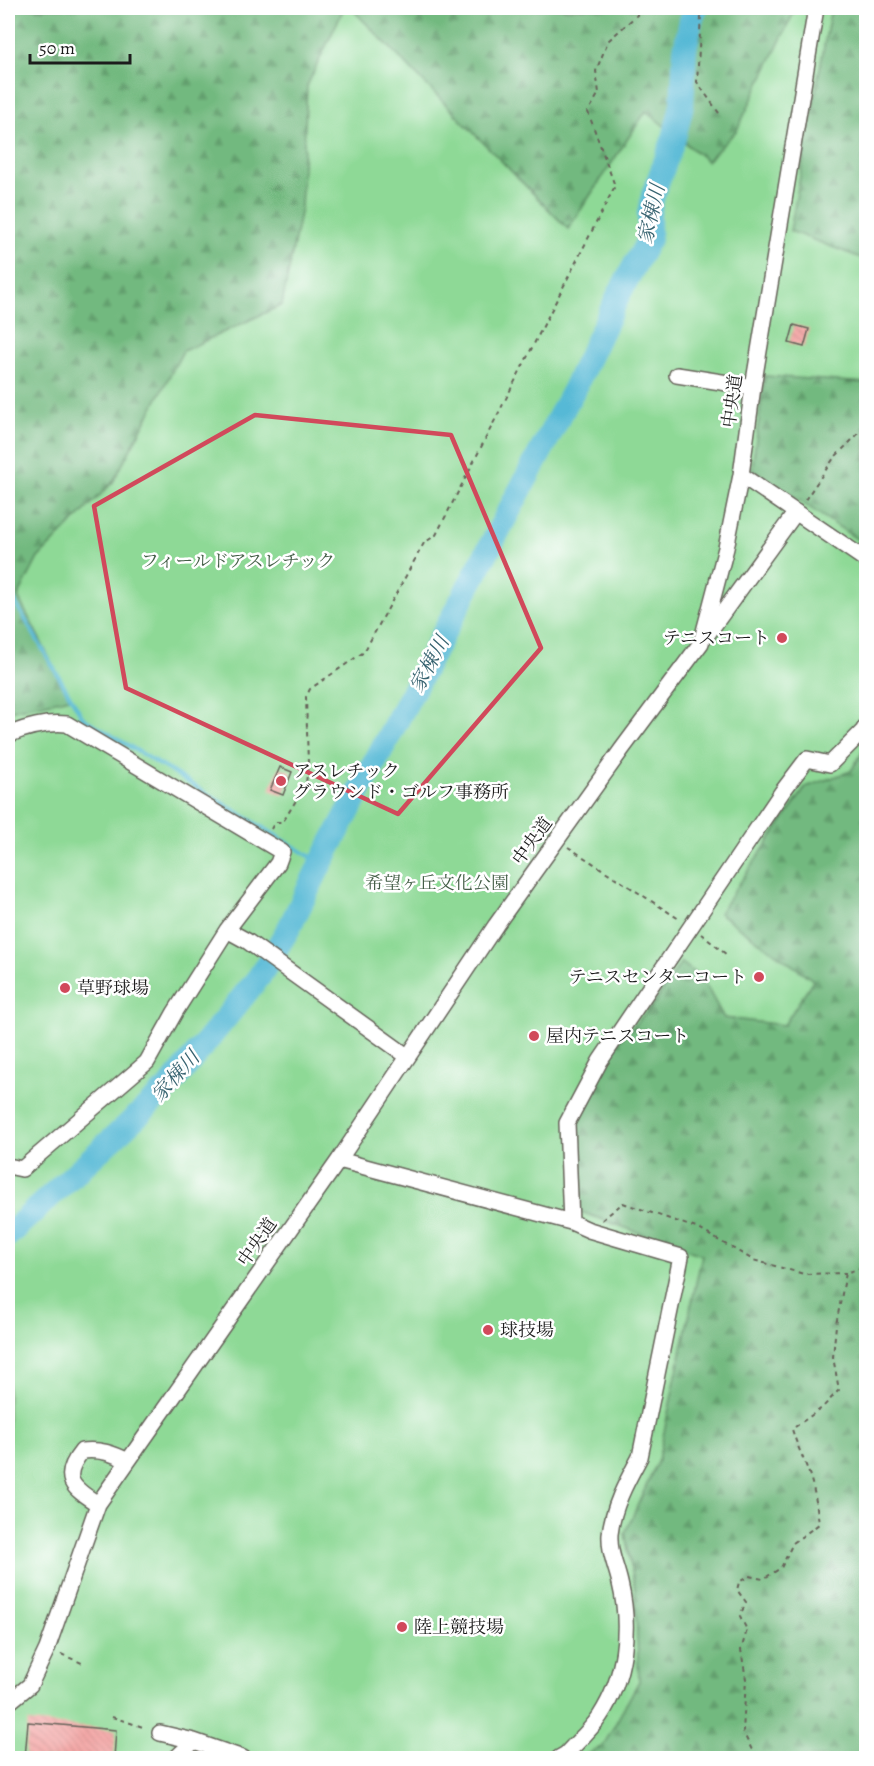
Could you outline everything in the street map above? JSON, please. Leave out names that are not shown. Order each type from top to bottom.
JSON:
[{"type":"lane","name":"中央道","points":[[8,1703],[30,1685],[47,1649],[98,1504],[339,1160],[407,1056],[557,840],[701,643],[726,549],[741,475],[753,387],[816,8]]},
{"type":"lane","points":[[677,375],[753,387]]},
{"type":"lane","points":[[741,475],[867,560]]},
{"type":"lane","points":[[701,643],[796,512]]},
{"type":"lane","points":[[8,735],[25,728],[51,723],[67,724],[282,852],[278,863],[227,930],[175,1012],[147,1062],[22,1169],[8,1166]]},
{"type":"lane","points":[[571,1222],[567,1123],[600,1061],[690,926],[807,759],[830,764],[867,726]]},
{"type":"lane","points":[[227,930],[247,941],[407,1056]]},
{"type":"lane","points":[[339,1160],[571,1222],[590,1230],[681,1257],[640,1456],[624,1486],[614,1513],[610,1533],[610,1554],[620,1583],[624,1612],[625,1639],[621,1668],[614,1692],[599,1718],[566,1754],[559,1758]]},
{"type":"lane","points":[[98,1504],[81,1494],[70,1480],[71,1464],[82,1451],[98,1449],[116,1454],[128,1461]]},
{"type":"lane","points":[[160,1733],[194,1741],[243,1758]]},
{"type":"lane","points":[[176,1758],[194,1741]]},
{"type":"path","points":[[263,841],[275,822],[283,822],[306,784],[308,764],[306,697],[310,689],[364,652],[424,543],[436,536],[615,186],[588,112],[599,93],[596,71],[608,41],[637,15],[638,8]]},
{"type":"path","points":[[695,8],[701,16]]},
{"type":"path","points":[[703,8],[697,82],[721,116]]},
{"type":"path","points":[[796,512],[834,458],[867,426]]},
{"type":"path","points":[[557,840],[690,926],[727,955]]},
{"type":"path","points":[[590,1230],[622,1203],[699,1229],[753,1260],[804,1274],[846,1273],[867,1266]]},
{"type":"path","points":[[749,1758],[752,1750],[743,1732],[746,1679],[741,1650],[747,1630],[740,1616],[746,1602],[737,1590],[740,1581],[748,1576],[763,1579],[781,1568],[793,1543],[819,1524],[817,1502],[808,1469],[797,1447],[792,1429],[822,1408],[839,1390],[833,1357],[836,1325],[846,1273]]},
{"type":"path","points":[[47,1649],[84,1664]]},
{"type":"path","points":[[112,1717],[160,1733]]},
{"type":"highlighted area","points":[[255,415],[451,435],[541,648],[398,814],[126,688],[94,506]]},
{"type":"green space","name":"希望ヶ丘文化公園","points":[[8,8],[866,8],[866,1758],[8,1758]]},
{"type":"green space","points":[[8,8],[344,8],[307,86],[301,208],[282,305],[183,351],[113,482],[38,558],[18,597],[70,698],[8,711]]},
{"type":"green space","points":[[351,8],[796,8],[737,130],[707,161],[646,111],[568,229]]},
{"type":"green space","points":[[831,8],[866,8],[866,260],[790,231]]},
{"type":"green space","points":[[765,376],[866,383],[866,545],[752,469]]},
{"type":"green space","points":[[866,746],[866,1758],[581,1758],[603,1746],[639,1681],[635,1588],[625,1533],[658,1460],[702,1255],[578,1211],[572,1134],[603,1065],[619,1041],[654,1004],[681,962],[703,980],[724,1018],[784,1025],[813,980],[719,913],[806,787],[851,771]]},
{"type":"building","points":[[794,325],[809,329],[804,347],[789,343]]},
{"type":"building","name":"アスレチック グラウンド・ゴルフ事務所","points":[[280,767],[292,772],[283,795],[270,790]]},
{"type":"building","points":[[28,1722],[116,1730],[114,1758],[25,1758]]},
{"type":"waterway","name":"家棟川","points":[[8,1235],[171,1085],[259,977],[289,928],[321,863],[573,391],[620,292],[649,239],[649,213],[653,195],[674,138],[682,105],[685,49],[696,8]]},
{"type":"waterway","points":[[8,590],[83,718],[321,863]]},
{"type":"place","name":"テニスコート","points":[[782,638]]},
{"type":"place","name":"アスレチック グラウンド・ゴルフ事務所","points":[[281,781]]},
{"type":"place","name":"テニスセンターコート","points":[[759,977]]},
{"type":"place","name":"草野球場","points":[[65,988]]},
{"type":"place","name":"屋内テニスコート","points":[[534,1036]]},
{"type":"place","name":"球技場","points":[[488,1330]]},
{"type":"place","name":"陸上競技場","points":[[402,1627]]},
{"type":"park label","name":"フィールドアスレチック","points":[[238,561]]}]
